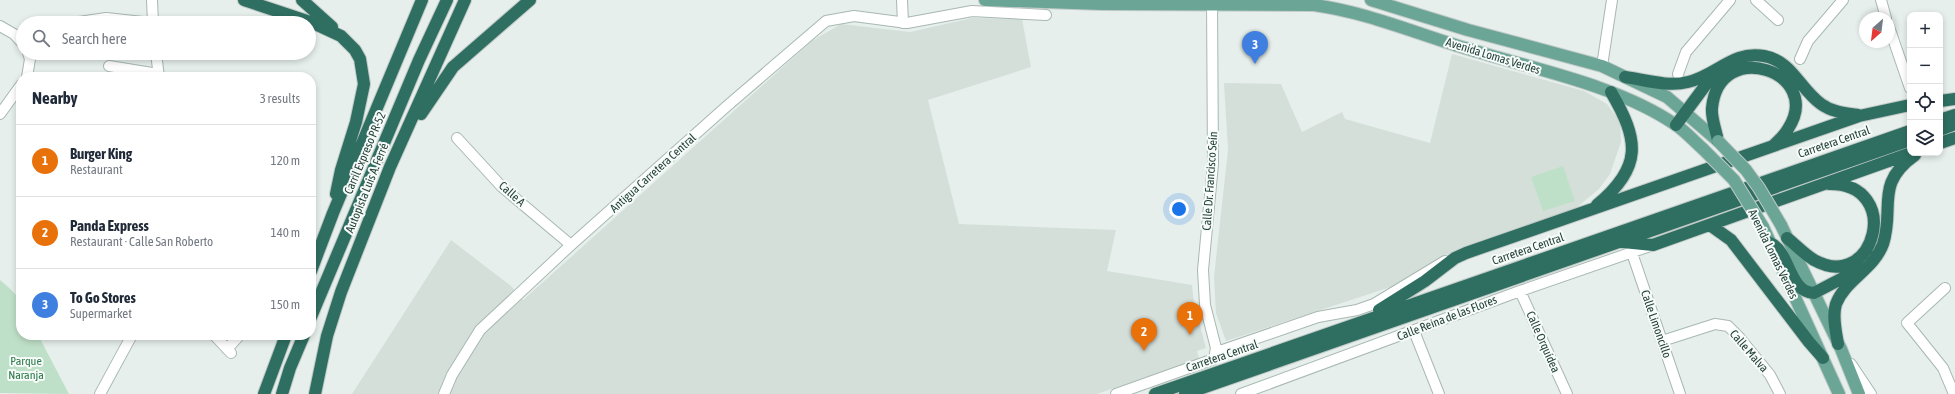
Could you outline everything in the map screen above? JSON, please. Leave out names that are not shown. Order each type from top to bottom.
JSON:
[{"type":"highway","points":[[244,0],[292,16]]},
{"type":"highway","points":[[302,0],[355,50],[360,59],[364,84],[356,122],[341,170],[333,213]]},
{"type":"highway","name":"Autopista Luis A. Ferré","points":[[316,258],[333,213],[414,16],[422,0]]},
{"type":"highway","name":"Carril Expreso PR-52","points":[[316,305],[419,60],[447,0]]},
{"type":"highway","name":"Autopista Luis A. Ferré","points":[[315,394],[327,336],[341,292],[390,167],[465,0]]},
{"type":"highway","points":[[390,167],[429,101],[453,67],[530,0]]},
{"type":"highway","points":[[316,24],[341,36]]},
{"type":"highway","points":[[1625,77],[1675,84],[1695,80],[1733,59],[1747,55],[1762,55],[1775,59],[1791,69],[1820,103],[1837,112],[1859,116]]},
{"type":"highway","points":[[1676,125],[1718,67]]},
{"type":"highway","points":[[1718,141],[1712,109],[1717,90],[1724,80],[1737,71],[1758,67],[1768,69],[1780,76],[1790,88],[1794,98],[1794,113],[1790,126],[1772,147]]},
{"type":"highway","points":[[1591,209],[1617,187],[1625,174],[1632,156],[1632,137],[1627,121],[1611,92]]},
{"type":"highway","points":[[1943,101],[1955,99]]},
{"type":"highway","points":[[1352,325],[1361,317],[1393,302],[1455,258],[1859,116],[1907,106]]},
{"type":"highway","points":[[1943,119],[1955,115]]},
{"type":"highway","points":[[1943,129],[1955,124]]},
{"type":"highway","name":"Carretera Central","points":[[1155,394],[1907,131]]},
{"type":"highway","points":[[1943,142],[1955,138]]},
{"type":"highway","name":"Carretera Central","points":[[1185,394],[1907,141]]},
{"type":"highway","points":[[1619,242],[1653,245],[1907,155]]},
{"type":"highway","points":[[1839,346],[1834,315],[1836,305],[1843,292],[1872,262],[1880,251],[1885,237],[1887,202],[1891,184],[1900,169],[1914,156]]},
{"type":"highway","points":[[1787,238],[1813,260],[1833,266],[1848,264],[1856,260],[1867,250],[1872,239],[1875,223],[1873,211],[1867,201],[1856,190],[1845,186],[1824,184]]},
{"type":"highway","points":[[1710,225],[1731,240],[1809,342],[1823,358]]},
{"type":"highway","points":[[1770,243],[1778,246],[1798,285],[1808,293],[1814,293],[1872,262]]},
{"type":"highway","points":[[264,394],[284,340]]},
{"type":"highway","points":[[282,394],[290,368],[302,340]]},
{"type":"main road","name":"Avenida Lomas Verdes","points":[[985,0],[1102,4],[1212,2],[1314,5],[1343,9],[1466,49],[1611,92],[1639,104],[1676,125],[1734,180],[1763,227],[1839,394]]},
{"type":"main road","name":"Avenida Lomas Verdes","points":[[1371,0],[1468,30],[1602,66],[1667,97],[1718,141],[1746,170],[1759,188],[1781,226],[1814,293],[1839,346],[1859,394]]},
{"type":"street","points":[[152,0],[153,16]]},
{"type":"street","points":[[902,0],[903,23]]},
{"type":"street","points":[[1602,66],[1612,0]]},
{"type":"street","points":[[1678,74],[1686,52],[1730,0]]},
{"type":"street","points":[[1756,0],[1778,20]]},
{"type":"street","points":[[1800,59],[1808,41],[1843,0]]},
{"type":"street","points":[[1881,0],[1884,12]]},
{"type":"street","name":"Calle Dr. Francisco Seín","points":[[1212,2],[1213,151],[1203,270],[1205,305],[1215,356]]},
{"type":"street","name":"Antigua Carretera Central","points":[[444,394],[452,375],[480,330],[571,245],[826,21],[854,16],[903,23],[972,11],[1046,15]]},
{"type":"street","points":[[0,26],[16,36]]},
{"type":"street","points":[[1895,44],[1909,84]]},
{"type":"street","points":[[27,72],[30,60]]},
{"type":"street","points":[[157,60],[158,72]]},
{"type":"street","points":[[108,66],[141,72]]},
{"type":"street","points":[[0,114],[16,92]]},
{"type":"street","name":"Calle A","points":[[457,138],[502,187],[571,245]]},
{"type":"street","name":"Calle Reina de las Flores","points":[[1241,394],[1520,291],[1653,245]]},
{"type":"street","name":"Calle Limoncillo","points":[[1632,253],[1680,394]]},
{"type":"street","points":[[1116,394],[1318,317],[1358,310],[1374,304],[1425,272],[1455,258]]},
{"type":"street","points":[[1945,288],[1908,322],[1943,368],[1954,394]]},
{"type":"street","name":"Calle Orquídea","points":[[1520,291],[1567,394]]},
{"type":"street","name":"Calle Malva","points":[[1662,341],[1715,324],[1728,326],[1770,375],[1780,394]]},
{"type":"street","points":[[1414,331],[1439,394]]},
{"type":"street","points":[[100,394],[129,340]]},
{"type":"street","points":[[219,340],[229,351],[236,340]]},
{"type":"street","points":[[1839,346],[1870,394]]},
{"type":"shaded area","points":[[972,18],[1022,19],[1031,67],[928,100],[959,224],[1116,230],[1107,271],[1192,285],[1194,304],[1206,348],[1197,351],[1199,359],[1097,394],[352,394],[451,240],[511,286],[523,300],[812,41],[841,24],[910,32]]},
{"type":"shaded area","points":[[1452,54],[1584,91],[1607,104],[1620,122],[1621,142],[1610,174],[1599,189],[1576,208],[1442,256],[1403,283],[1226,341],[1216,313],[1214,277],[1228,150],[1224,83],[1281,84],[1302,132],[1342,112],[1345,119],[1430,143]]},
{"type":"green space","points":[[1563,166],[1575,201],[1543,211],[1531,177]]},
{"type":"green space","name":"Parque Naranja","points":[[0,280],[16,296],[16,340],[41,340],[69,394],[0,393]]},
{"type":"place","name":"To Go Stores","points":[[1255,64]]},
{"type":"place","name":"Burger King","points":[[1190,335]]},
{"type":"place","name":"Panda Express","points":[[1144,351]]}]
